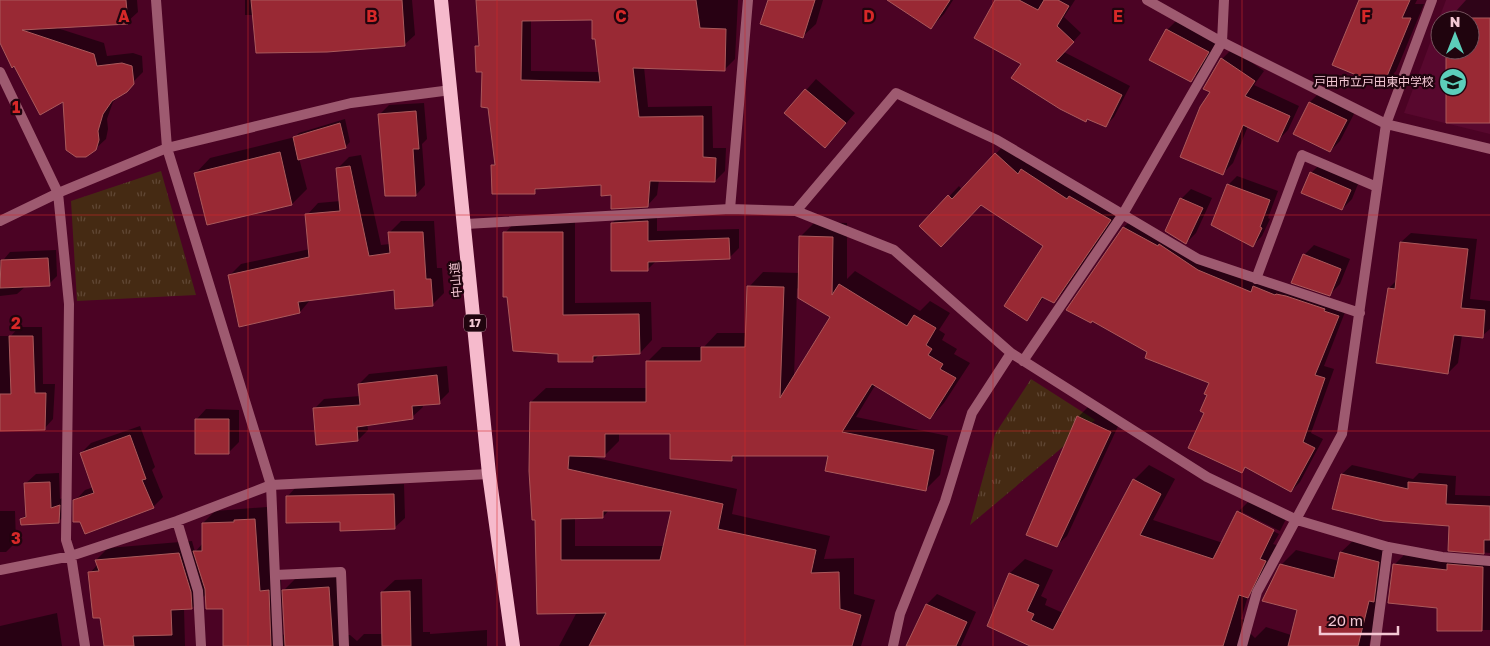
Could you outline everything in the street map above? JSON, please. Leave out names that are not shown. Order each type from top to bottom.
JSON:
[{"type":"highway","name":"中山道","points":[[441,0],[466,224],[489,474],[513,646]]},
{"type":"street","points":[[156,0],[167,148],[271,485],[278,646]]},
{"type":"street","points":[[730,209],[748,0]]},
{"type":"street","points":[[1147,0],[1222,42],[1386,124],[1490,149]]},
{"type":"street","points":[[1023,361],[1124,214],[1222,42],[1224,0]]},
{"type":"street","points":[[1242,646],[1257,592],[1342,434],[1386,124],[1432,0]]},
{"type":"street","points":[[0,72],[58,193],[69,304],[66,540],[71,556],[85,646]]},
{"type":"street","points":[[0,221],[58,193],[167,148],[351,103],[451,90]]},
{"type":"street","points":[[796,211],[896,92],[997,140],[1198,259],[1360,313]]},
{"type":"street","points":[[1256,279],[1302,155],[1377,187]]},
{"type":"street","points":[[466,224],[730,209],[796,211],[894,250],[1011,353],[1207,477],[1297,520],[1388,548],[1442,557],[1490,561]]},
{"type":"street","points":[[893,646],[900,614],[945,501],[972,414],[1011,353]]},
{"type":"street","points":[[0,570],[71,556],[177,521],[271,485],[489,474]]},
{"type":"street","points":[[177,521],[198,591],[201,646]]},
{"type":"street","points":[[1375,646],[1388,548]]},
{"type":"street","points":[[275,575],[341,572],[344,646]]},
{"type":"shaded area","name":"戸田市立戸田東中学校","points":[[1446,0],[1490,0],[1490,134],[1404,113],[1430,43],[1430,60],[1480,60],[1480,10],[1442,10]]},
{"type":"green space","points":[[161,171],[196,295],[77,301],[71,201]]},
{"type":"green space","points":[[1031,379],[1095,420],[970,525],[995,434]]},
{"type":"building","points":[[0,0],[126,0],[128,24],[22,30],[94,54],[97,66],[122,63],[132,66],[134,84],[127,92],[112,101],[103,114],[98,131],[99,140],[96,150],[86,157],[76,157],[66,150],[63,102],[40,115],[14,66],[12,68],[0,43]]},
{"type":"building","points":[[251,0],[402,0],[405,46],[327,52],[256,53]]},
{"type":"building","points":[[476,0],[696,0],[700,28],[726,29],[725,71],[633,68],[639,117],[703,116],[703,157],[716,158],[715,182],[650,181],[648,207],[611,209],[611,195],[601,196],[601,185],[535,189],[535,194],[492,194],[491,165],[495,165],[488,108],[481,107],[482,72],[476,72],[475,46],[479,46]],"holes":[[[592,20],[592,39],[595,39],[600,82],[521,80],[522,21]]]},
{"type":"building","points":[[768,0],[815,0],[803,38],[760,24]]},
{"type":"building","points":[[887,0],[950,0],[931,29]]},
{"type":"building","points":[[995,0],[1019,0],[1038,10],[1044,0],[1058,0],[1069,6],[1057,26],[1074,42],[1056,61],[1122,95],[1106,127],[1087,119],[1086,122],[1060,109],[1011,78],[1021,64],[974,38]]},
{"type":"building","points":[[1359,0],[1410,0],[1402,18],[1411,18],[1383,86],[1332,65]]},
{"type":"building","points":[[1480,18],[1490,18],[1490,123],[1446,123],[1446,60],[1480,60]]},
{"type":"building","points":[[1166,29],[1209,52],[1191,82],[1149,60]]},
{"type":"building","points":[[1221,58],[1255,81],[1245,96],[1290,116],[1278,142],[1243,125],[1223,175],[1180,157],[1200,107],[1210,92],[1203,89]]},
{"type":"building","points":[[805,89],[846,123],[825,148],[784,113]]},
{"type":"building","points":[[1309,102],[1347,120],[1330,152],[1293,134]]},
{"type":"building","points":[[416,111],[419,149],[413,149],[416,196],[385,196],[378,114]]},
{"type":"building","points":[[340,123],[346,148],[298,160],[293,137]]},
{"type":"building","points":[[280,152],[292,205],[207,225],[194,173]]},
{"type":"building","points":[[995,153],[1018,174],[1021,169],[1067,199],[1069,196],[1111,220],[1054,303],[1042,297],[1027,321],[1004,306],[1043,246],[981,205],[941,247],[919,226],[948,195],[952,199]]},
{"type":"building","points":[[350,166],[369,256],[390,253],[388,232],[423,232],[426,279],[431,279],[433,306],[395,309],[394,290],[298,302],[300,313],[239,327],[228,275],[309,257],[305,214],[340,211],[336,168]]},
{"type":"building","points":[[1310,172],[1351,190],[1342,210],[1301,193]]},
{"type":"building","points":[[1227,184],[1270,200],[1260,227],[1262,228],[1253,247],[1211,225]]},
{"type":"building","points":[[1180,198],[1203,208],[1186,244],[1165,231]]},
{"type":"building","points":[[648,221],[648,241],[729,238],[730,259],[648,262],[648,271],[611,271],[611,223]]},
{"type":"building","points":[[1123,227],[1158,246],[1159,244],[1198,270],[1251,292],[1253,286],[1275,295],[1286,296],[1325,309],[1324,311],[1339,316],[1315,375],[1325,378],[1303,442],[1315,448],[1291,492],[1245,467],[1242,473],[1188,448],[1204,413],[1200,411],[1207,395],[1204,394],[1209,383],[1145,358],[1147,352],[1092,321],[1091,323],[1066,310]]},
{"type":"building","points":[[503,232],[563,232],[563,315],[639,314],[640,354],[593,356],[593,362],[558,362],[558,354],[513,351],[507,297],[503,297]]},
{"type":"building","points":[[799,236],[833,237],[832,295],[839,284],[907,326],[914,315],[936,328],[926,345],[932,349],[928,355],[943,364],[940,369],[956,378],[930,419],[872,384],[842,432],[934,450],[926,491],[825,471],[828,456],[732,456],[732,461],[670,459],[670,434],[605,434],[605,457],[569,456],[568,469],[723,504],[718,529],[816,550],[811,573],[839,572],[840,609],[861,615],[852,646],[589,646],[606,613],[537,614],[535,520],[532,520],[529,471],[530,402],[646,402],[646,361],[701,361],[701,347],[745,347],[747,286],[784,287],[780,398],[830,317],[798,298]],"holes":[[[603,511],[671,511],[660,560],[561,560],[561,519],[603,518]]]},
{"type":"building","points":[[1400,242],[1468,249],[1461,308],[1485,310],[1483,338],[1454,335],[1448,374],[1376,363],[1388,288],[1395,289]]},
{"type":"building","points":[[1303,254],[1341,269],[1330,296],[1291,283]]},
{"type":"building","points":[[48,258],[50,286],[0,288],[1,260]]},
{"type":"building","points":[[9,336],[33,336],[35,393],[46,393],[45,430],[0,431],[0,394],[11,394]]},
{"type":"building","points":[[437,375],[440,404],[412,406],[413,419],[357,427],[358,441],[316,445],[313,408],[360,405],[358,384]]},
{"type":"building","points":[[1077,416],[1111,432],[1057,547],[1026,535]]},
{"type":"building","points":[[195,419],[229,419],[229,454],[195,454]]},
{"type":"building","points":[[130,435],[146,479],[142,480],[154,508],[85,534],[80,522],[73,522],[73,500],[94,493],[80,453]]},
{"type":"building","points":[[1341,474],[1408,489],[1408,482],[1447,485],[1446,504],[1490,506],[1490,540],[1484,540],[1484,554],[1448,551],[1449,526],[1383,521],[1332,509]]},
{"type":"building","points":[[1133,479],[1161,494],[1140,535],[1213,559],[1237,511],[1274,530],[1260,559],[1266,561],[1248,598],[1239,595],[1223,646],[1030,646],[987,626],[1009,573],[1039,585],[1027,611],[1034,614],[1031,620],[1053,630]]},
{"type":"building","points":[[50,482],[51,508],[60,505],[59,523],[21,525],[20,519],[26,517],[24,483]]},
{"type":"building","points":[[394,494],[395,529],[340,531],[340,522],[286,523],[286,496]]},
{"type":"building","points":[[255,519],[260,591],[269,590],[271,646],[223,646],[223,609],[206,609],[205,589],[193,551],[202,551],[202,523]]},
{"type":"building","points":[[1340,552],[1379,562],[1374,602],[1369,601],[1358,646],[1288,646],[1297,610],[1262,601],[1280,564],[1334,578]]},
{"type":"building","points":[[179,553],[191,592],[192,609],[171,610],[172,635],[133,636],[134,646],[104,646],[100,618],[93,618],[88,572],[99,571],[95,560]]},
{"type":"building","points":[[1393,564],[1447,570],[1447,564],[1483,567],[1482,631],[1437,631],[1437,608],[1388,603]]},
{"type":"building","points":[[329,587],[333,646],[285,646],[282,590]]},
{"type":"building","points":[[410,591],[411,646],[382,646],[381,592]]},
{"type":"building","points":[[926,604],[967,622],[956,646],[906,646]]},
{"type":"place","name":"戸田市立戸田東中学校","points":[[1453,82]]}]
